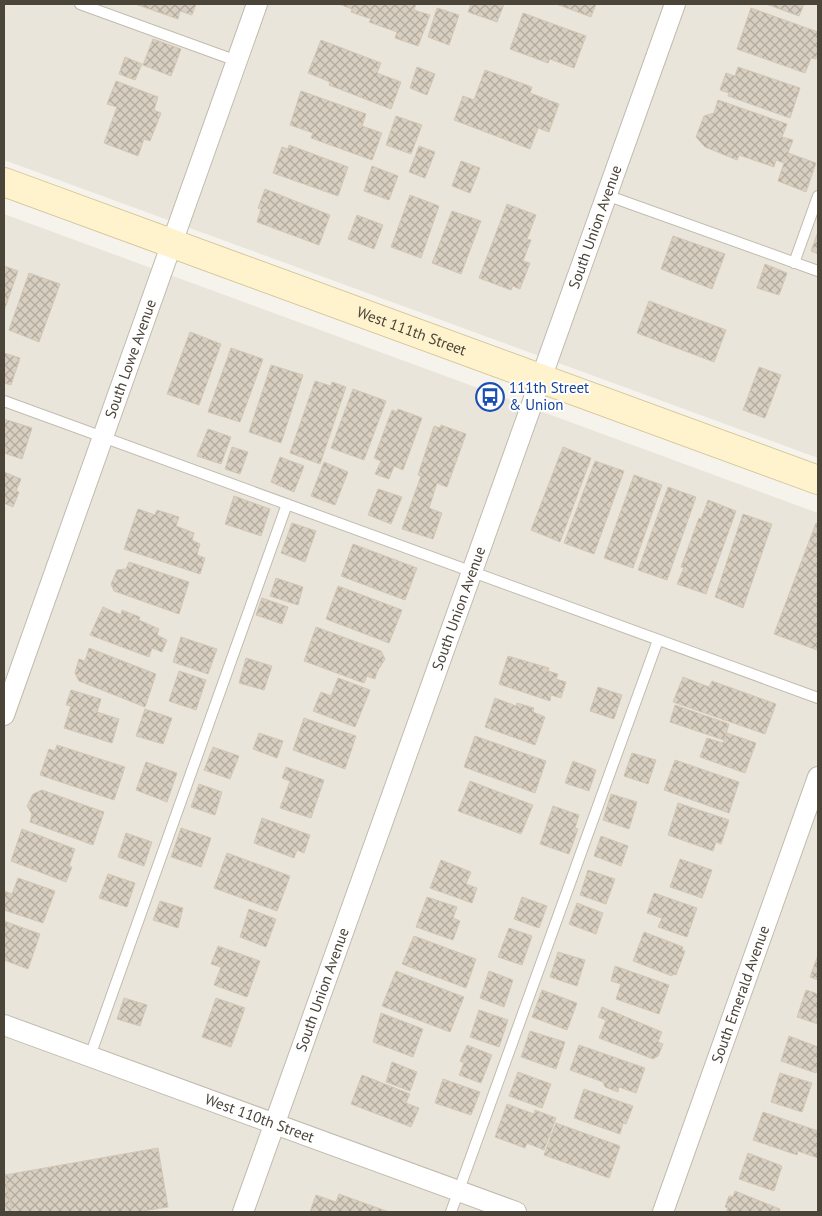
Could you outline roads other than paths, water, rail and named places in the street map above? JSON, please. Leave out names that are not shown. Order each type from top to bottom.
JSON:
[{"type":"main road","name":"West 111th Street","points":[[4,182],[818,480]]},
{"type":"street","name":"South Lowe Avenue","points":[[4,715],[257,4]]},
{"type":"street","name":"South Union Avenue","points":[[244,1212],[675,4]]},
{"type":"street","name":"South Emerald Avenue","points":[[663,1212],[818,777]]},
{"type":"street","name":"West 110th Street","points":[[4,1024],[516,1212]]},
{"type":"lane","points":[[80,4],[237,61]]},
{"type":"lane","points":[[606,195],[818,271]]},
{"type":"lane","points":[[794,263],[818,196]]},
{"type":"lane","points":[[4,401],[818,698]]},
{"type":"lane","points":[[90,1056],[287,504]]},
{"type":"lane","points":[[451,1212],[658,640]]},
{"type":"place","name":"111th Street & Union","points":[[490,397]]}]
